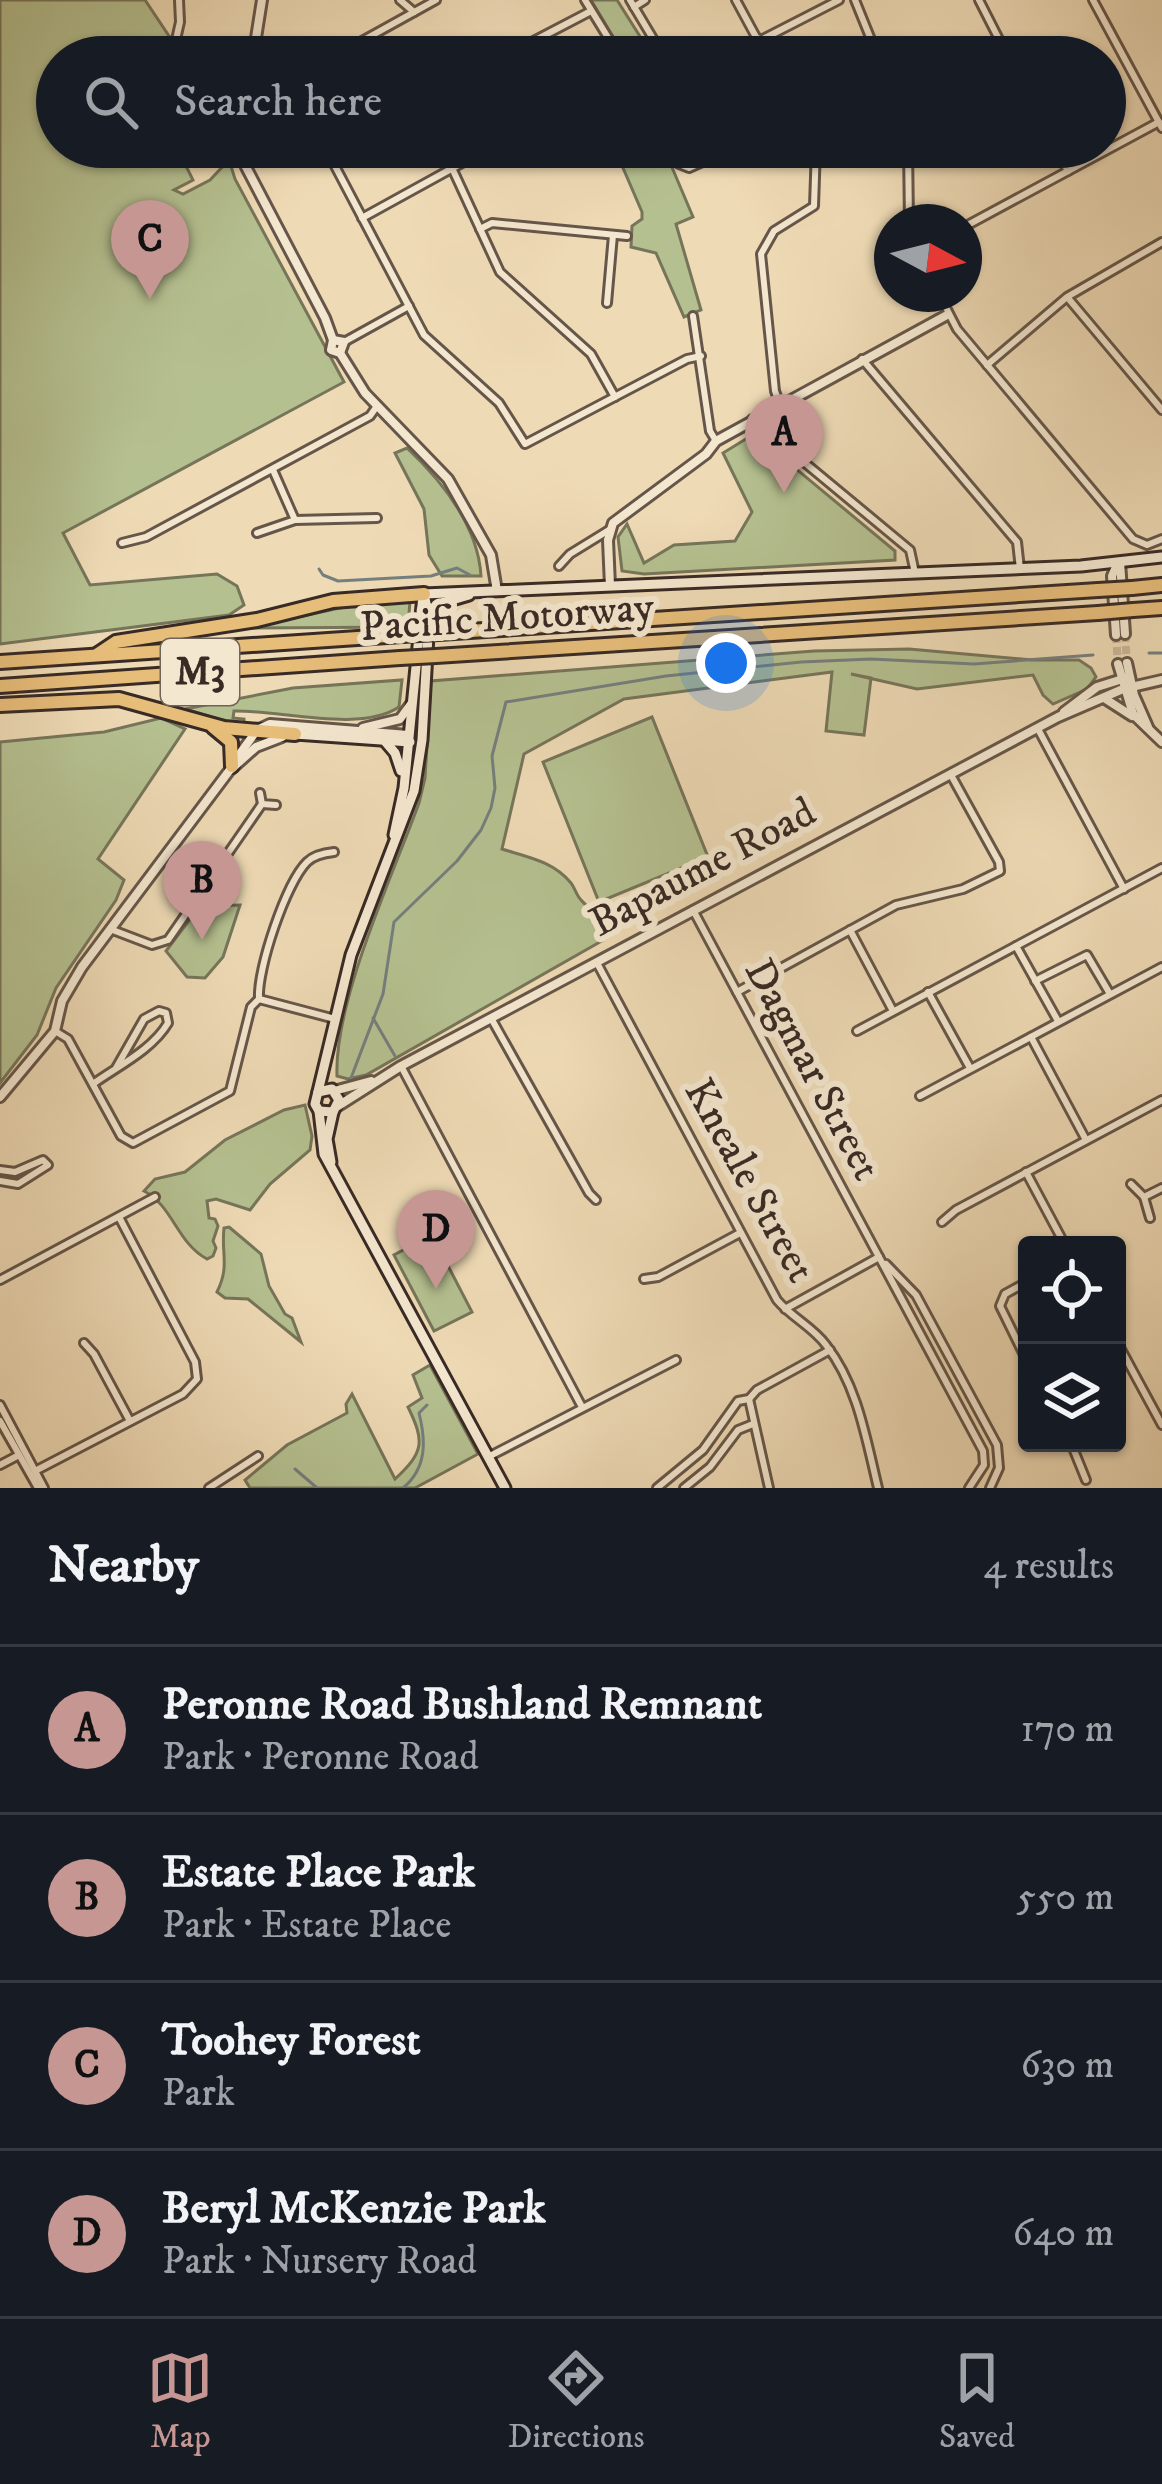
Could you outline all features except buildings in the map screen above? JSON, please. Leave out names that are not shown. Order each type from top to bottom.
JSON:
[{"type":"highway","name":"Pacific Motorway","points":[[0,662],[1162,585]]},
{"type":"highway","points":[[97,655],[116,642],[241,623],[333,601],[424,594]]},
{"type":"highway","name":"Pacific Motorway","points":[[0,686],[1162,608]]},
{"type":"highway","points":[[0,705],[119,699],[207,723],[296,734]]},
{"type":"highway","points":[[207,723],[229,740],[230,768]]},
{"type":"main road","points":[[424,594],[1081,566],[1162,557]]},
{"type":"main road","points":[[429,618],[442,603],[480,593]]},
{"type":"main road","points":[[424,594],[429,618],[422,740],[412,799],[351,955],[314,1104],[319,1111],[322,1148],[505,1488]]},
{"type":"main road","points":[[385,869],[404,788],[424,594]]},
{"type":"main road","points":[[296,734],[422,740]]},
{"type":"main road","points":[[384,740],[398,760],[404,788]]},
{"type":"main road","points":[[326,1060],[339,1100],[327,1139],[331,1162]]},
{"type":"main road","points":[[317,1092],[333,1090]]},
{"type":"main road","points":[[319,1111],[335,1110]]},
{"type":"street","points":[[177,36],[179,0]]},
{"type":"street","points":[[256,36],[262,0]]},
{"type":"street","points":[[400,0],[414,12]]},
{"type":"street","points":[[371,36],[436,0]]},
{"type":"street","points":[[585,0],[607,36]]},
{"type":"street","points":[[645,0],[632,4],[651,36]]},
{"type":"street","points":[[736,0],[755,36]]},
{"type":"street","points":[[769,36],[838,0]]},
{"type":"street","points":[[855,0],[870,36]]},
{"type":"street","points":[[979,0],[997,36]]},
{"type":"street","points":[[1093,0],[1113,36]]},
{"type":"street","points":[[543,36],[591,11]]},
{"type":"street","points":[[1126,61],[1161,125],[1126,142]]},
{"type":"street","points":[[251,168],[338,341]]},
{"type":"street","points":[[339,168],[424,335],[499,403],[524,444],[686,359],[701,356]]},
{"type":"street","points":[[362,218],[452,168],[506,280],[591,354],[615,397]]},
{"type":"street","points":[[780,405],[761,254],[774,231],[814,206],[815,168]]},
{"type":"street","points":[[908,168],[909,204]]},
{"type":"street","points":[[982,216],[1072,168]]},
{"type":"street","points":[[480,229],[492,223],[627,236]]},
{"type":"street","points":[[608,302],[613,235]]},
{"type":"street","points":[[987,365],[1067,297],[1162,242]]},
{"type":"street","points":[[1067,297],[1162,410]]},
{"type":"street","points":[[410,306],[338,341],[331,350],[340,353],[377,406],[448,478],[493,560],[497,592]]},
{"type":"street","points":[[946,312],[1140,543],[1162,539]]},
{"type":"street","points":[[559,566],[706,454],[716,441],[947,315]]},
{"type":"street","points":[[693,316],[709,423],[716,441]]},
{"type":"street","points":[[862,359],[1017,542],[1020,568]]},
{"type":"street","points":[[122,543],[146,537],[273,470],[370,416],[377,406]]},
{"type":"street","points":[[752,419],[910,550],[915,573]]},
{"type":"street","points":[[273,470],[295,520]]},
{"type":"street","points":[[257,533],[295,520],[376,518]]},
{"type":"street","points":[[609,530],[610,586]]},
{"type":"street","points":[[1120,560],[1121,635],[1112,573],[1120,560]]},
{"type":"street","points":[[1081,566],[1112,573]]},
{"type":"street","points":[[1123,664],[1138,715],[1162,742]]},
{"type":"street","points":[[1126,683],[1157,681]]},
{"type":"street","points":[[1138,715],[1157,681]]},
{"type":"street","name":"Bapaume Road","points":[[335,1110],[400,1066],[1126,683]]},
{"type":"street","name":"Bapaume Road","points":[[1058,717],[1086,692],[1126,683]]},
{"type":"street","points":[[1104,698],[1138,715]]},
{"type":"street","points":[[342,728],[398,720],[411,703]]},
{"type":"street","points":[[0,1097],[55,1031],[70,984],[255,732],[270,724],[342,728],[408,739]]},
{"type":"street","points":[[1038,729],[1124,889]]},
{"type":"street","points":[[230,768],[260,744],[296,734]]},
{"type":"street","points":[[736,992],[899,904],[962,889],[1000,872],[999,862],[951,775]]},
{"type":"street","points":[[110,929],[152,945],[168,940],[262,804],[260,794]]},
{"type":"street","points":[[262,804],[277,805]]},
{"type":"street","points":[[55,1031],[68,1039],[124,1141],[138,1142],[230,1091],[280,913],[304,864],[334,852]]},
{"type":"street","points":[[857,1031],[1162,868]]},
{"type":"street","name":"Dagmar Street","points":[[693,910],[983,1451],[982,1468],[969,1488]]},
{"type":"street","points":[[850,930],[893,1012]]},
{"type":"street","points":[[1016,946],[1058,1022]]},
{"type":"street","points":[[1035,981],[1086,955],[1110,994]]},
{"type":"street","name":"Kneale Street","points":[[596,962],[784,1309],[830,1350],[856,1398],[878,1488]]},
{"type":"street","points":[[920,1096],[1162,968]]},
{"type":"street","points":[[928,992],[970,1068]]},
{"type":"street","points":[[259,999],[335,1019]]},
{"type":"street","points":[[93,1084],[116,1068],[164,1031],[166,1013],[145,1018],[116,1068]]},
{"type":"street","points":[[491,1018],[596,1199]]},
{"type":"street","points":[[1030,1036],[1086,1140]]},
{"type":"street","points":[[400,1066],[582,1407]]},
{"type":"street","name":"Bapaume Road","points":[[333,1090],[378,1078]]},
{"type":"street","points":[[942,1222],[954,1211],[1162,1100]]},
{"type":"street","points":[[0,1169],[13,1173],[43,1160],[48,1165],[18,1184],[0,1181]]},
{"type":"street","points":[[1026,1172],[1060,1236]]},
{"type":"street","points":[[1131,1184],[1144,1198],[1150,1218]]},
{"type":"street","points":[[1144,1198],[1162,1188]]},
{"type":"street","points":[[0,1280],[155,1197]]},
{"type":"street","points":[[35,1471],[183,1394],[193,1386],[198,1371],[119,1217]]},
{"type":"street","points":[[644,1279],[658,1277],[740,1233]]},
{"type":"street","points":[[784,1309],[879,1257]]},
{"type":"street","name":"Dagmar Street","points":[[879,1257],[916,1295],[986,1424],[999,1453],[990,1488]]},
{"type":"street","points":[[1018,1287],[1005,1294],[1000,1306],[1018,1343]]},
{"type":"street","points":[[84,1342],[130,1420]]},
{"type":"street","points":[[1118,1344],[1162,1425]]},
{"type":"street","points":[[657,1488],[703,1450],[736,1402],[749,1399],[830,1350]]},
{"type":"street","points":[[488,1457],[676,1360]]},
{"type":"street","points":[[749,1399],[769,1488]]},
{"type":"street","points":[[0,1405],[41,1488]]},
{"type":"street","points":[[0,1421],[41,1488]]},
{"type":"street","points":[[684,1488],[710,1466],[738,1430],[753,1424]]},
{"type":"street","points":[[1075,1452],[1086,1480]]},
{"type":"street","points":[[0,1465],[19,1455]]},
{"type":"street","points":[[209,1488],[259,1456]]},
{"type":"green space","points":[[0,0],[145,0],[169,36],[36,36],[36,168],[187,168],[193,180],[174,190],[183,194],[221,168],[232,168],[344,382],[63,533],[90,585],[217,574],[237,586],[244,605],[229,615],[0,644]]},
{"type":"green space","points":[[591,0],[617,0],[640,36],[612,36]]},
{"type":"green space","points":[[623,168],[672,168],[693,217],[676,224],[701,310],[684,317],[656,253],[631,247],[632,226],[642,219]]},
{"type":"green space","points":[[754,434],[895,551],[895,560],[644,574],[622,571],[618,537],[627,524],[644,563],[674,545],[735,541],[752,512],[723,453]]},
{"type":"green space","points":[[407,448],[456,505],[473,539],[481,576],[442,576],[429,555],[424,509],[395,453]]},
{"type":"green space","points":[[410,601],[408,627],[247,628],[349,606]]},
{"type":"green space","points":[[909,649],[1079,660],[1096,677],[1087,689],[1053,704],[1033,675],[917,689],[871,679],[864,735],[826,731],[832,672],[624,699],[524,754],[502,849],[556,870],[614,934],[366,1075],[337,1076],[355,976],[425,778],[431,681],[814,651]]},
{"type":"green space","points":[[402,680],[399,707],[363,718],[234,711],[233,718],[244,719],[235,724],[185,709],[293,688]]},
{"type":"green space","points":[[652,717],[708,857],[599,902],[543,762]]},
{"type":"green space","points":[[161,718],[185,729],[98,859],[124,880],[116,900],[56,988],[37,1035],[0,1083],[0,742],[104,732]]},
{"type":"green space","points":[[240,905],[223,957],[205,978],[187,977],[166,951],[200,906]]},
{"type":"green space","points":[[305,1105],[310,1150],[270,1184],[250,1210],[216,1199],[207,1201],[209,1218],[218,1226],[213,1241],[216,1248],[207,1259],[144,1191],[155,1179],[185,1172],[225,1140],[284,1110]]},
{"type":"green space","points":[[229,1227],[261,1254],[269,1286],[292,1318],[301,1342],[248,1299],[225,1298],[217,1292],[224,1267],[224,1228]]},
{"type":"green space","points":[[432,1235],[472,1312],[434,1331],[394,1255]]},
{"type":"green space","points":[[430,1365],[478,1454],[415,1488],[250,1488],[245,1480],[287,1445],[347,1413],[352,1394],[395,1479],[419,1446],[408,1407],[422,1398],[413,1375]]},
{"type":"waterway","points":[[319,569],[338,581],[431,576],[457,568],[470,575]]},
{"type":"waterway","points":[[1149,653],[1162,653]]},
{"type":"waterway","points":[[351,1078],[383,994],[394,922],[457,861],[491,808],[495,788],[492,756],[506,702],[666,676],[801,662],[871,659],[974,664],[1093,655]]},
{"type":"waterway","points":[[373,1018],[395,1056]]},
{"type":"waterway","points":[[403,1488],[420,1463],[419,1413],[427,1405]]},
{"type":"waterway","points":[[295,1469],[317,1488]]},
{"type":"tunnel","points":[[1125,634],[1127,663]]},
{"type":"tunnel","points":[[1116,635],[1118,664]]},
{"type":"place","name":"Toohey Forest","points":[[150,299]]},
{"type":"place","name":"Peronne Road Bushland Remnant","points":[[784,493]]},
{"type":"place","name":"Estate Place Park","points":[[202,940]]},
{"type":"place","name":"Beryl McKenzie Park","points":[[436,1289]]}]
